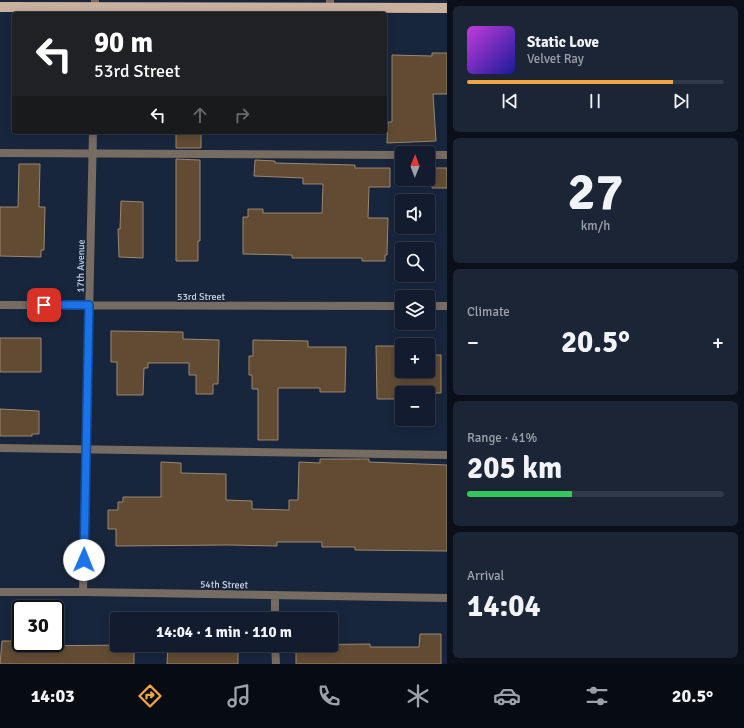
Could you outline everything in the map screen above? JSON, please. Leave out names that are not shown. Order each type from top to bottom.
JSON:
[{"type":"main road","points":[[0,7],[401,4],[447,8]]},
{"type":"street","name":"17th Avenue","points":[[84,592],[93,134]]},
{"type":"street","points":[[0,154],[92,153],[395,155]]},
{"type":"street","points":[[435,155],[447,155]]},
{"type":"street","name":"53rd Street","points":[[0,305],[395,306]]},
{"type":"street","points":[[435,306],[447,306]]},
{"type":"street","points":[[0,448],[447,455]]},
{"type":"street","name":"54th Street","points":[[0,592],[447,598]]},
{"type":"street","points":[[275,595],[275,612]]},
{"type":"street","points":[[275,652],[276,664]]},
{"type":"building","points":[[432,53],[447,53],[447,94],[433,94],[436,141],[387,143],[388,122],[392,122],[392,55],[432,56]]},
{"type":"building","points":[[176,134],[201,134],[201,148],[176,148]]},
{"type":"building","points":[[176,159],[200,160],[200,241],[198,241],[198,261],[176,261]]},
{"type":"building","points":[[255,160],[275,161],[275,163],[355,165],[355,168],[390,168],[390,187],[369,187],[368,218],[388,218],[387,255],[385,255],[385,261],[362,261],[362,258],[292,258],[292,255],[243,254],[243,217],[248,217],[248,209],[263,209],[263,213],[322,213],[323,184],[303,184],[303,178],[254,176]]},
{"type":"building","points":[[19,164],[40,164],[39,207],[45,207],[44,250],[41,250],[41,257],[0,256],[0,207],[18,207]]},
{"type":"building","points":[[435,168],[447,168],[447,188],[432,188],[432,186],[435,186]]},
{"type":"building","points":[[121,201],[143,202],[143,258],[119,257],[118,229],[120,229]]},
{"type":"building","points":[[111,331],[183,332],[183,339],[219,340],[218,384],[213,384],[213,394],[196,394],[196,375],[189,375],[189,363],[148,363],[148,368],[144,368],[143,395],[117,395],[117,362],[111,362]]},
{"type":"building","points":[[0,338],[41,338],[41,372],[0,372]]},
{"type":"building","points":[[253,340],[308,341],[308,347],[346,347],[345,392],[320,392],[320,388],[278,388],[278,440],[258,440],[258,389],[252,389],[252,375],[249,375],[249,356],[253,356]]},
{"type":"building","points":[[376,346],[395,346],[395,378],[435,378],[435,355],[441,355],[441,393],[435,393],[435,386],[395,386],[395,399],[377,399]]},
{"type":"building","points":[[0,409],[39,411],[39,434],[32,434],[32,436],[0,436]]},
{"type":"building","points":[[320,459],[369,459],[369,462],[447,465],[447,551],[355,550],[355,547],[322,547],[322,542],[277,542],[277,546],[116,546],[116,529],[108,529],[108,510],[118,510],[118,502],[123,502],[123,497],[161,497],[161,462],[181,463],[181,473],[226,474],[226,500],[252,501],[252,509],[289,510],[289,500],[298,500],[299,462],[320,463]]},
{"type":"building","points":[[420,634],[441,634],[441,664],[296,664],[296,652],[338,652],[338,644],[370,644],[370,647],[419,647]]},
{"type":"building","points":[[2,641],[12,641],[12,652],[64,652],[64,646],[110,645],[110,652],[134,652],[134,664],[0,664]]},
{"type":"building","points":[[168,652],[238,652],[238,664],[167,664]]},
{"type":"route","points":[[44,305],[89,305],[84,560]]}]
